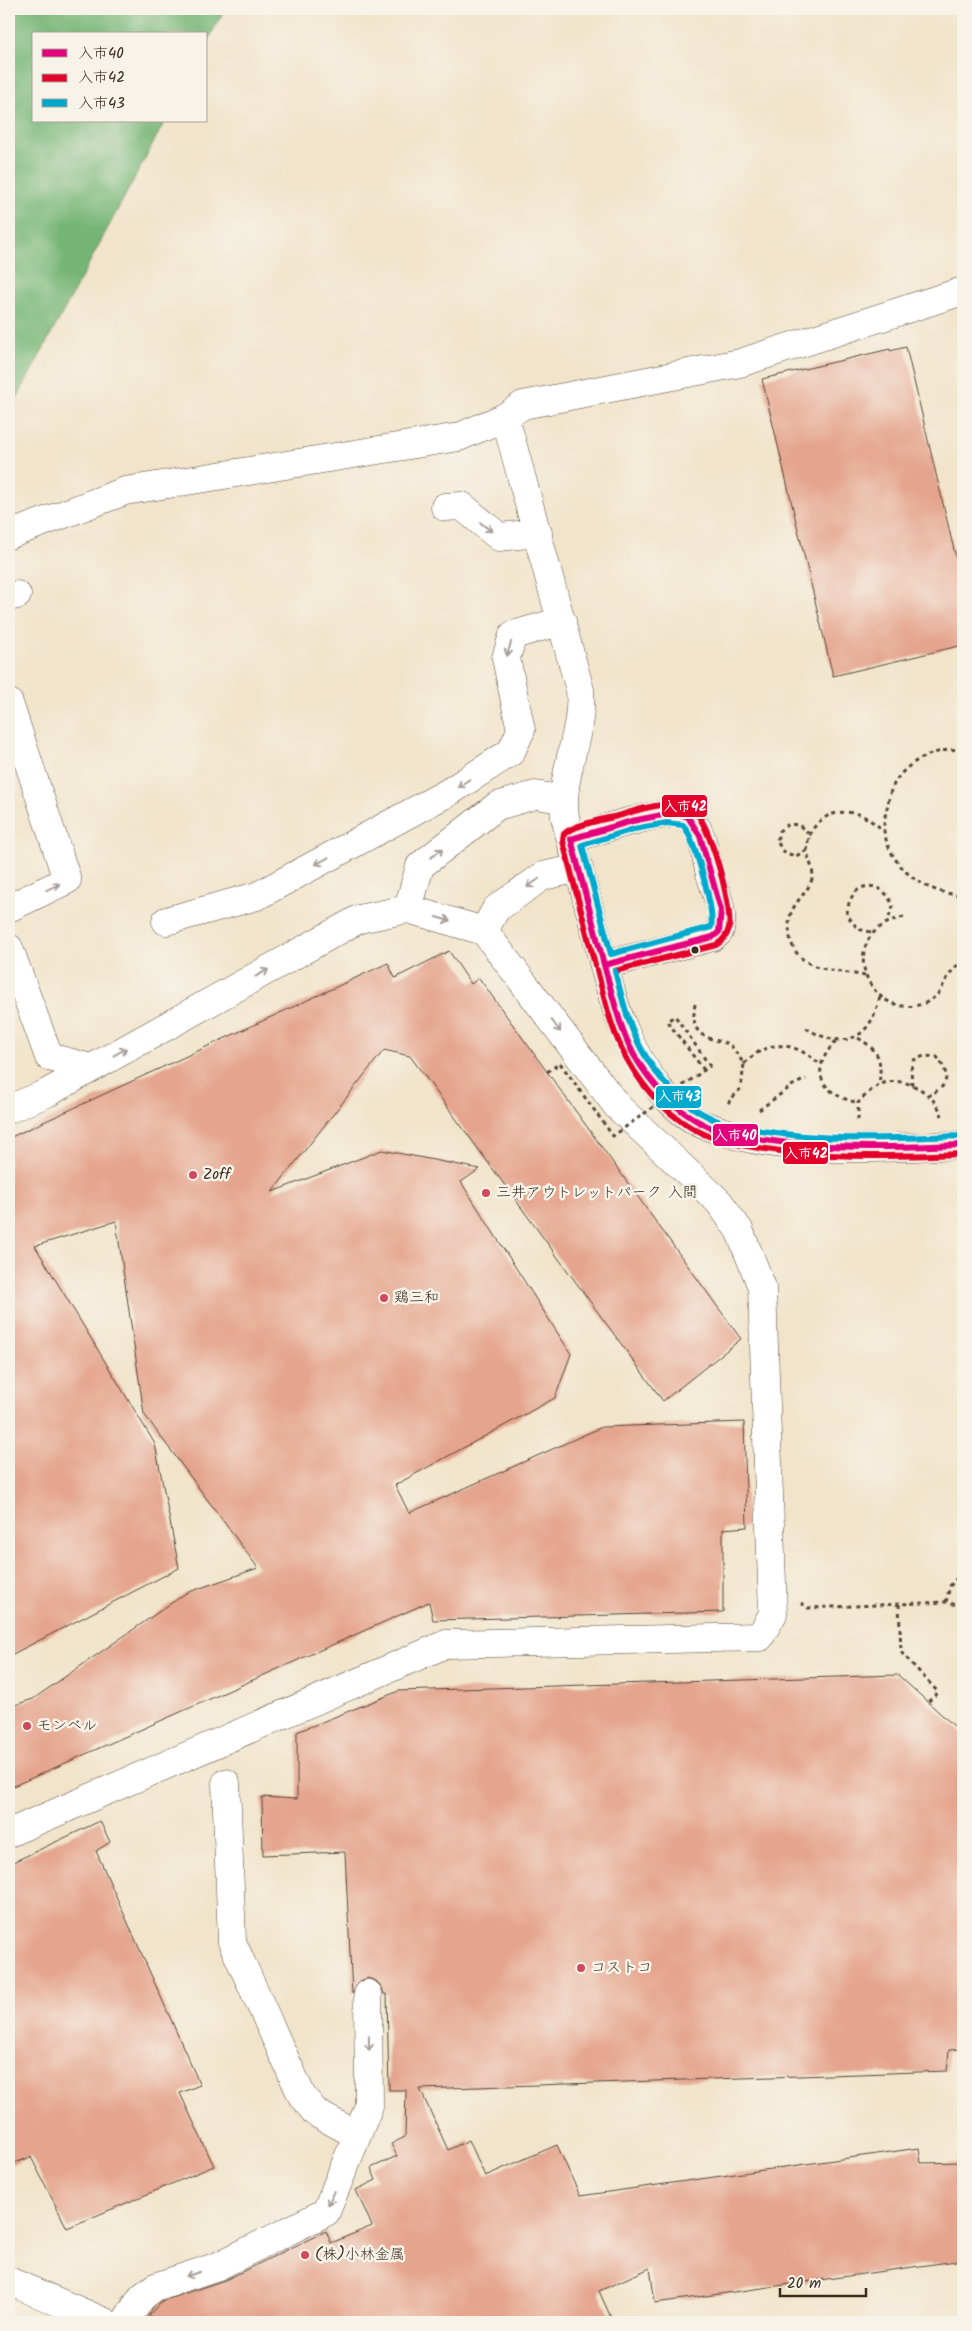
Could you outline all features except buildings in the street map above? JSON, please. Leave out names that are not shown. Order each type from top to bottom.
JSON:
[{"type":"street","points":[[9,535],[125,491],[459,437],[505,417],[523,405],[740,363],[963,291]]},
{"type":"street","points":[[505,417],[577,673],[582,705],[562,798],[571,840],[620,1025],[644,1069],[673,1104],[703,1124],[736,1135],[786,1144],[843,1147],[963,1145]]},
{"type":"street","points":[[445,507],[462,506],[498,537],[538,533]]},
{"type":"street","points":[[166,921],[257,896],[449,792],[511,752],[521,730],[506,658],[513,635],[562,621]]},
{"type":"street","points":[[9,702],[67,880],[9,908]]},
{"type":"street","points":[[408,909],[420,866],[497,806],[536,795],[562,798]]},
{"type":"street","points":[[571,840],[653,816],[677,812],[688,816],[697,828],[722,916],[719,932],[713,937],[604,965]]},
{"type":"street","points":[[484,931],[496,908],[543,876],[579,868]]},
{"type":"street","points":[[9,1833],[446,1644],[760,1637],[772,1614],[762,1287],[739,1230],[719,1202],[616,1106],[484,931],[408,909],[359,919],[47,1093],[10,1109]]},
{"type":"street","points":[[9,948],[49,1057]]},
{"type":"street","points":[[49,1057],[91,1068]]},
{"type":"street","points":[[10,1109],[49,1057]]},
{"type":"street","points":[[226,1783],[232,1942],[302,2096],[316,2113],[357,2134]]},
{"type":"street","points":[[125,2322],[142,2298],[155,2286],[218,2266],[326,2212],[369,2106],[368,1994]]},
{"type":"street","points":[[9,2281],[105,2322]]},
{"type":"path","points":[[963,750],[950,748],[928,754],[908,767],[893,786],[886,810],[884,830],[896,862],[918,882],[940,893],[963,895]]},
{"type":"path","points":[[865,976],[823,969],[802,961],[792,948],[789,928],[790,913],[796,901],[806,892],[812,878],[807,850],[809,840],[816,825],[826,814],[844,811],[860,815],[884,830]]},
{"type":"path","points":[[807,850],[796,856],[785,854],[777,842],[779,831],[788,824],[799,825],[808,833],[809,840]]},
{"type":"path","points":[[871,932],[858,929],[847,915],[847,903],[855,890],[868,886],[882,889],[894,906],[888,920]]},
{"type":"path","points":[[904,917],[888,920],[871,932],[865,947],[865,976],[880,996],[893,1003],[912,1006],[927,1002],[945,986],[951,971],[963,960]]},
{"type":"path","points":[[806,1028],[819,1036],[836,1040],[858,1038],[867,1030],[876,1014],[880,996]]},
{"type":"path","points":[[695,1004],[693,1020],[698,1030],[706,1038],[730,1044],[744,1064],[742,1088],[724,1110]]},
{"type":"path","points":[[547,1072],[560,1063],[613,1136],[710,1066],[675,1016],[667,1021],[704,1070]]},
{"type":"path","points":[[858,1038],[877,1052],[882,1067],[879,1085]]},
{"type":"path","points":[[836,1040],[828,1049],[822,1065],[821,1078],[825,1085],[840,1098],[858,1103]]},
{"type":"path","points":[[744,1064],[753,1055],[768,1048],[783,1045],[796,1047],[822,1065]]},
{"type":"path","points":[[912,1085],[911,1069],[914,1060],[924,1056],[937,1057],[945,1068],[946,1080],[940,1090],[929,1095]]},
{"type":"path","points":[[757,1112],[793,1085],[806,1079]]},
{"type":"path","points":[[858,1120],[858,1103],[879,1085],[890,1083],[912,1085],[929,1095],[939,1107],[942,1116]]},
{"type":"path","points":[[946,1602],[950,1586],[963,1571]]},
{"type":"path","points":[[801,1594],[801,1604],[808,1608],[946,1602],[963,1607]]},
{"type":"path","points":[[899,1604],[902,1652],[938,1692],[928,1702]]},
{"type":"green space","points":[[9,9],[225,9],[208,40],[208,32],[32,32],[32,122],[164,122],[9,413]]},
{"type":"transit line","name":"入市42","points":[[595,965],[563,841],[564,834],[581,825],[645,808],[666,805],[685,806],[693,810],[699,817],[712,846],[724,885],[729,918],[727,933],[723,940],[716,945],[615,971]]},
{"type":"transit line","name":"入市40","points":[[667,814],[680,814],[688,817],[700,836],[721,910],[719,932],[713,937],[604,965],[571,839],[632,821],[667,814]]},
{"type":"transit line","name":"入市43","points":[[667,823],[683,825],[693,843],[707,891],[711,927],[611,954],[582,845],[634,829],[667,823]]},
{"type":"transit line","name":"入市40","points":[[604,965],[624,1033],[641,1066],[665,1096],[685,1113],[707,1126],[745,1137],[809,1145],[860,1147],[963,1145]]},
{"type":"transit line","name":"入市42","points":[[597,970],[621,1048],[634,1071],[660,1103],[680,1121],[692,1128],[724,1141],[752,1147],[810,1154],[861,1156],[963,1154]]},
{"type":"transit line","name":"入市43","points":[[615,971],[629,1021],[637,1041],[655,1071],[680,1098],[711,1118],[743,1128],[812,1137],[913,1138],[963,1136]]},
{"type":"place","name":"Zoff","points":[[193,1175]]},
{"type":"place","name":"三井アウトレットパーク 入間","points":[[486,1193]]},
{"type":"place","name":"鶏三和","points":[[384,1298]]},
{"type":"place","name":"モンベル","points":[[27,1726]]},
{"type":"place","name":"コストコ","points":[[581,1968]]},
{"type":"place","name":"(株)小林金属","points":[[305,2255]]}]
